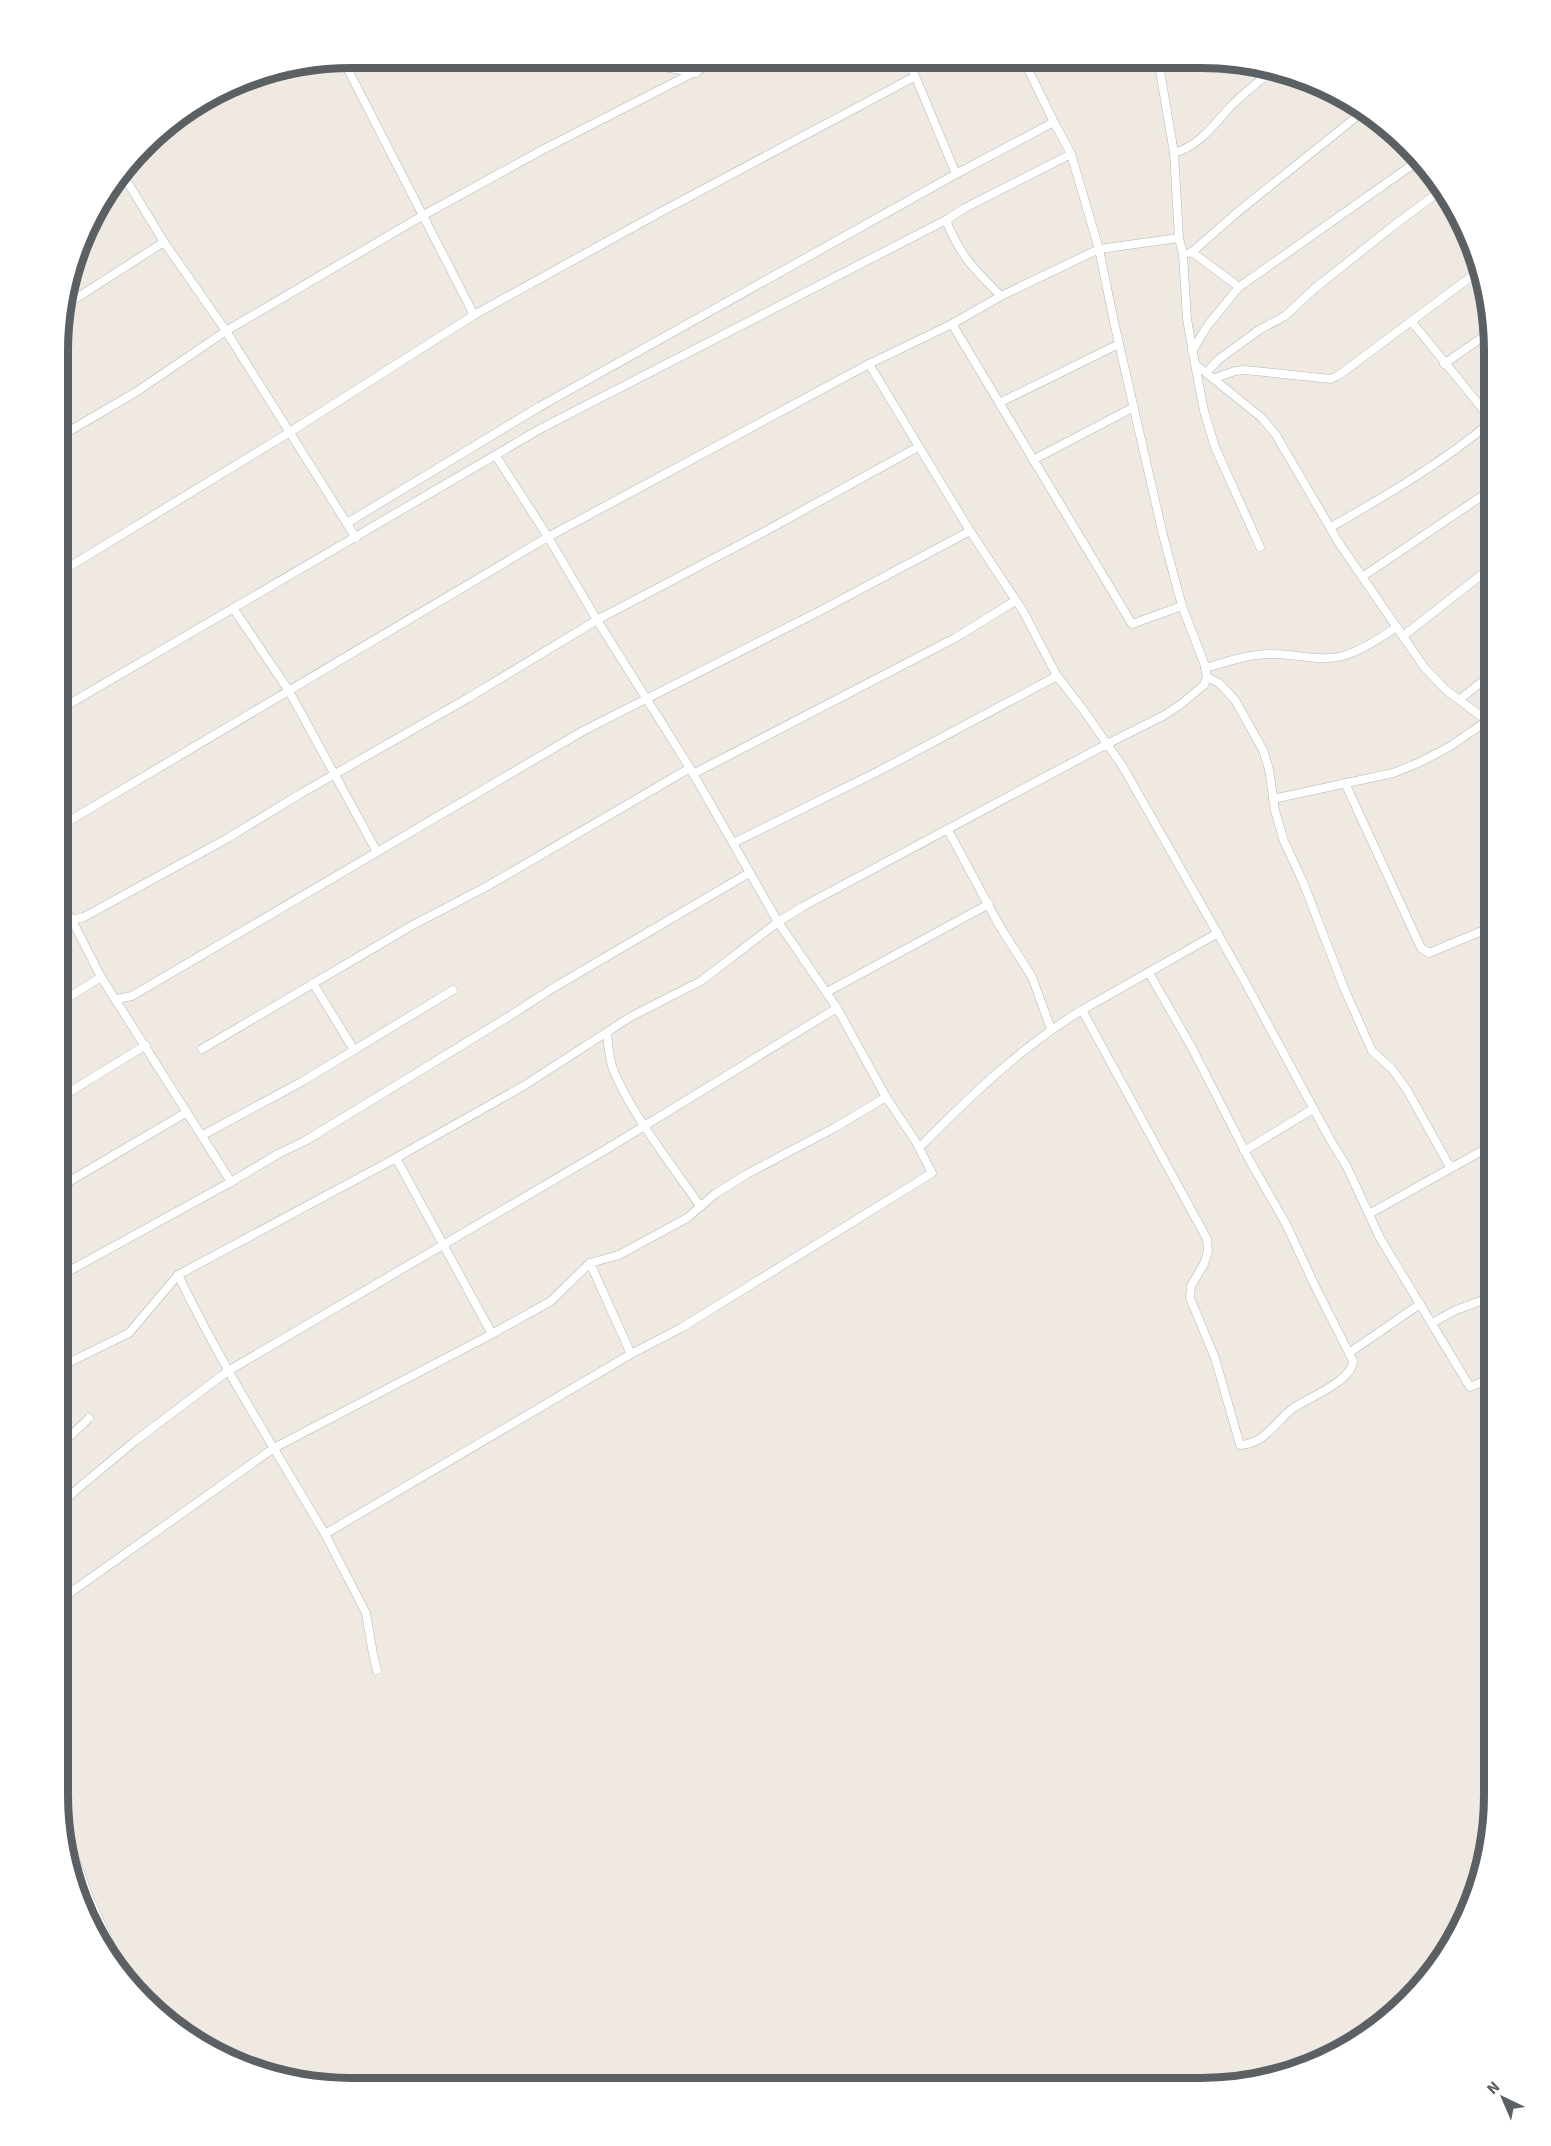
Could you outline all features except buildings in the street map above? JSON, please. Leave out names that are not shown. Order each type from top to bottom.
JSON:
[{"type":"street","points":[[347,68],[474,315]]},
{"type":"street","points":[[671,68],[697,73]]},
{"type":"street","points":[[68,432],[136,392],[226,331],[422,216],[544,150],[705,68]]},
{"type":"street","points":[[911,68],[956,174]]},
{"type":"street","points":[[68,1363],[129,1333],[178,1275],[396,1158],[525,1085],[632,1016],[701,981],[778,922],[802,907],[998,801],[1163,716],[1204,685],[1206,672],[1182,606],[1163,535],[1099,249],[1071,154],[1027,68]]},
{"type":"street","points":[[1160,68],[1174,153],[1187,319],[1204,411],[1215,447],[1260,547]]},
{"type":"street","points":[[1174,153],[1186,150],[1199,142],[1232,105],[1266,75]]},
{"type":"street","points":[[68,568],[290,432],[474,315],[914,77]]},
{"type":"street","points":[[1183,255],[1192,252],[1240,210],[1358,115]]},
{"type":"street","points":[[346,523],[539,407],[1053,122]]},
{"type":"street","points":[[68,705],[540,429],[1071,154]]},
{"type":"street","points":[[1192,351],[1208,325],[1239,287],[1413,164]]},
{"type":"street","points":[[125,179],[164,242],[226,331],[356,538]]},
{"type":"street","points":[[1207,372],[1218,360],[1259,330],[1285,316],[1314,289],[1437,194]]},
{"type":"street","points":[[946,220],[956,244],[968,261],[1001,296]]},
{"type":"street","points":[[68,822],[548,537],[869,364],[1099,249],[1179,238]]},
{"type":"street","points":[[72,301],[164,242]]},
{"type":"street","points":[[1192,252],[1239,287]]},
{"type":"street","points":[[1215,378],[1235,370],[1245,370],[1331,379],[1473,275]]},
{"type":"street","points":[[1412,322],[1484,412]]},
{"type":"street","points":[[952,324],[1132,624],[1182,606]]},
{"type":"street","points":[[1444,364],[1483,337]]},
{"type":"street","points":[[999,403],[1119,344]]},
{"type":"street","points":[[1195,363],[1262,418],[1276,435],[1362,577],[1424,667],[1446,690],[1484,719]]},
{"type":"street","points":[[869,364],[970,531],[1023,611],[1057,676],[1123,767],[1347,1167],[1380,1238],[1431,1323],[1470,1387],[1484,1381]]},
{"type":"street","points":[[1033,460],[1134,407]]},
{"type":"street","points":[[1331,527],[1392,492],[1484,430]]},
{"type":"street","points":[[72,920],[95,912],[228,838],[597,620],[918,447]]},
{"type":"street","points":[[325,1534],[631,1354],[681,1328],[932,1173],[919,1148],[886,1097],[837,1008],[778,922],[692,771],[496,456]]},
{"type":"street","points":[[1362,577],[1484,495]]},
{"type":"street","points":[[117,999],[132,996],[524,765],[645,698],[818,612],[970,531]]},
{"type":"street","points":[[1403,636],[1484,573]]},
{"type":"street","points":[[202,1048],[411,926],[484,888],[692,771],[956,638],[1015,601]]},
{"type":"street","points":[[233,608],[289,691],[377,852]]},
{"type":"street","points":[[1206,672],[1247,657],[1274,654],[1315,658],[1343,656],[1363,648],[1397,627]]},
{"type":"street","points":[[1206,672],[1235,700],[1258,742],[1269,769],[1273,799],[1284,841],[1372,1051],[1392,1069],[1407,1090],[1450,1167]]},
{"type":"street","points":[[733,843],[881,770],[1057,676]]},
{"type":"street","points":[[1459,700],[1484,680]]},
{"type":"street","points":[[1273,799],[1393,773],[1418,763],[1484,727]]},
{"type":"street","points":[[1345,783],[1421,948],[1429,953],[1484,930]]},
{"type":"street","points":[[948,830],[1032,977],[1051,1029]]},
{"type":"street","points":[[68,1272],[305,1141],[553,988],[749,873]]},
{"type":"street","points":[[827,992],[989,904]]},
{"type":"street","points":[[68,915],[102,977],[231,1182]]},
{"type":"street","points":[[919,1148],[961,1105],[1051,1029],[1218,933]]},
{"type":"street","points":[[1082,1010],[1207,1239],[1208,1251],[1204,1264],[1191,1286],[1190,1298],[1215,1358],[1240,1445],[1252,1444],[1294,1408],[1346,1375],[1353,1365],[1286,1224],[1244,1151],[1192,1048],[1149,973]]},
{"type":"street","points":[[68,998],[102,977]]},
{"type":"street","points":[[313,983],[354,1050]]},
{"type":"street","points":[[202,1135],[303,1081],[453,990]]},
{"type":"street","points":[[68,1498],[135,1441],[228,1371],[645,1126],[837,1008]]},
{"type":"street","points":[[607,1032],[612,1067],[645,1126],[700,1206]]},
{"type":"street","points":[[68,1093],[146,1045]]},
{"type":"street","points":[[68,1594],[274,1448],[551,1301],[590,1263],[619,1255],[687,1218],[715,1194],[747,1174],[836,1127],[886,1097]]},
{"type":"street","points":[[1244,1151],[1313,1109]]},
{"type":"street","points":[[68,1182],[187,1112]]},
{"type":"street","points":[[1369,1214],[1484,1149]]},
{"type":"street","points":[[396,1158],[492,1334]]},
{"type":"street","points":[[590,1263],[631,1354]]},
{"type":"street","points":[[178,1275],[228,1371],[325,1534],[366,1613],[377,1670]]},
{"type":"street","points":[[1431,1323],[1456,1310],[1484,1300]]},
{"type":"street","points":[[1349,1353],[1420,1304]]},
{"type":"street","points":[[68,1438],[89,1418]]},
{"type":"street","points":[[75,1859],[111,1947]]}]
